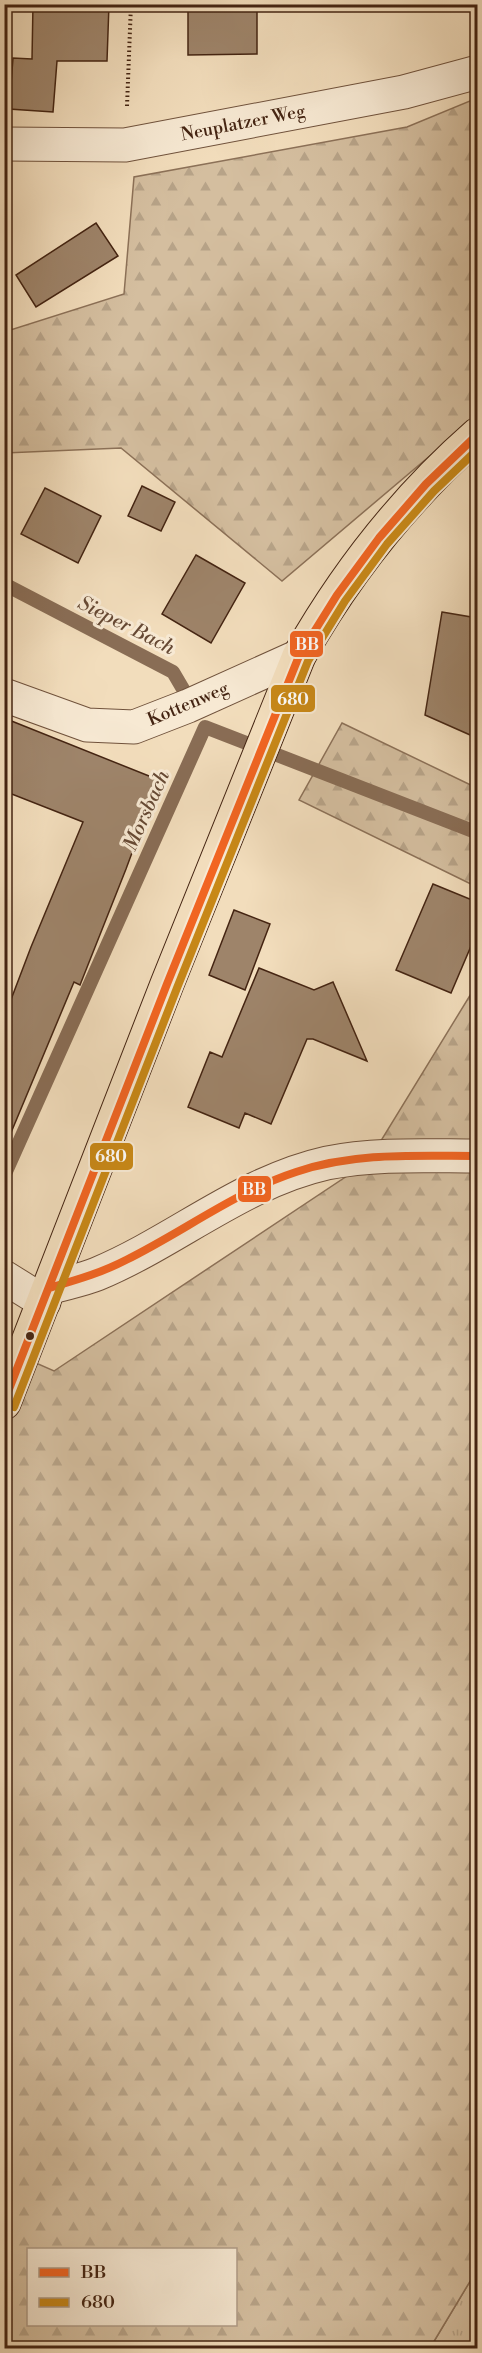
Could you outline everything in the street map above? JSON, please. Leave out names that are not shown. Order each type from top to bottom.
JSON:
[{"type":"main road","points":[[4,1403],[245,787],[299,656],[320,619],[361,558],[428,482],[477,434]]},
{"type":"street","name":"Neuplatzer Weg","points":[[4,144],[125,145],[404,92],[477,72]]},
{"type":"street","name":"Kottenweg","points":[[4,695],[87,725],[134,727],[188,706],[299,656]]},
{"type":"street","points":[[4,1277],[47,1294],[97,1275],[226,1204],[272,1182],[327,1163],[385,1156],[477,1156]]},
{"type":"path","points":[[125,145],[131,4]]},
{"type":"green space","points":[[477,98],[477,416],[282,581],[121,448],[5,453],[4,332],[124,294],[134,177],[407,127]]},
{"type":"green space","points":[[342,723],[477,788],[477,887],[299,800]]},
{"type":"green space","points":[[477,984],[478,2275],[472,2278],[430,2348],[5,2348],[4,1349],[54,1371],[368,1162]]},
{"type":"green space","points":[[477,2275],[477,2348],[430,2348],[472,2278]]},
{"type":"building","points":[[33,4],[109,4],[107,61],[57,61],[53,112],[9,109],[13,58],[32,59]]},
{"type":"building","points":[[188,4],[257,4],[257,54],[188,55]]},
{"type":"building","points":[[96,223],[118,256],[36,307],[16,275]]},
{"type":"building","points":[[142,486],[175,502],[161,531],[128,516]]},
{"type":"building","points":[[45,488],[101,516],[78,563],[21,534]]},
{"type":"building","points":[[196,555],[245,583],[211,643],[162,614]]},
{"type":"building","points":[[442,612],[477,618],[477,738],[425,715]]},
{"type":"building","points":[[4,718],[159,780],[80,985],[74,982],[5,1147],[4,1018],[83,822],[4,791]]},
{"type":"building","points":[[433,884],[477,902],[477,932],[451,993],[396,970]]},
{"type":"building","points":[[234,910],[270,924],[245,990],[209,975]]},
{"type":"building","points":[[259,968],[314,990],[333,982],[367,1061],[313,1039],[307,1039],[271,1124],[245,1113],[239,1128],[188,1107],[210,1052],[222,1057]]},
{"type":"waterway","name":"Sieper Bach","points":[[4,584],[173,672],[193,706]]},
{"type":"waterway","name":"Morsbach","points":[[4,1176],[205,727],[478,833]]},
{"type":"transit line","name":"BB","points":[[4,1402],[167,984],[299,656],[337,595],[379,538],[426,484],[478,434]]},
{"type":"transit line","name":"680","points":[[14,1407],[177,988],[308,661],[345,601],[387,544],[434,491],[478,449]]},
{"type":"transit line","name":"BB","points":[[49,1288],[117,1265],[252,1190],[296,1172],[363,1158],[478,1156]]}]
